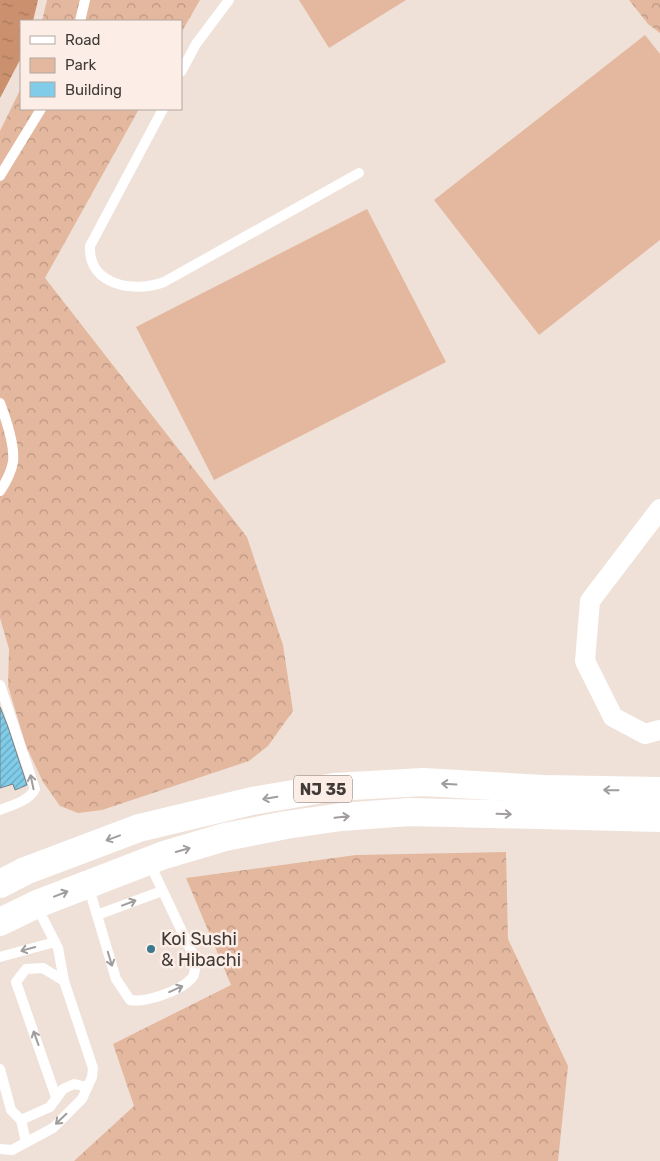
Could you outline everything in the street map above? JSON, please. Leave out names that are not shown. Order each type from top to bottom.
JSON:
[{"type":"highway","name":"NJ 35","points":[[0,884],[40,865],[139,828],[252,801],[334,787],[423,782],[544,789],[660,791]]},
{"type":"highway","name":"NJ 35","points":[[0,922],[36,904],[149,861],[225,837],[286,825],[341,817],[432,812],[656,820]]},
{"type":"street","points":[[660,509],[590,601],[585,661],[612,717],[645,734],[660,730]]},
{"type":"lane","points":[[80,20],[85,0]]},
{"type":"lane","points":[[182,70],[196,44],[229,0]]},
{"type":"lane","points":[[0,176],[40,110]]},
{"type":"lane","points":[[162,110],[90,246],[90,254],[98,270],[104,277],[118,285],[148,287],[164,282],[359,172]]},
{"type":"lane","points":[[0,404],[10,439],[13,460],[8,478],[0,491]]},
{"type":"lane","points":[[0,685],[35,789],[25,799],[1,810]]},
{"type":"lane","points":[[88,884],[116,979],[130,1000],[138,1002],[156,997],[184,985],[192,978],[196,969],[194,959],[149,861]]},
{"type":"lane","points":[[96,915],[162,890]]},
{"type":"lane","points":[[0,1149],[12,1150],[53,1128],[82,1099],[92,1078],[93,1068],[64,981],[58,948],[36,904]]},
{"type":"lane","points":[[0,957],[55,942]]},
{"type":"lane","points":[[56,1098],[16,982],[26,969],[43,968],[64,981]]},
{"type":"lane","points":[[0,1069],[11,1110],[21,1120],[26,1142]]},
{"type":"lane","points":[[21,1120],[50,1107],[63,1089],[74,1084],[87,1087]]},
{"type":"green space","points":[[47,0],[200,0],[182,31],[182,20],[42,20]]},
{"type":"green space","points":[[299,0],[406,0],[329,48]]},
{"type":"green space","points":[[629,0],[660,0],[660,33],[648,24]]},
{"type":"green space","points":[[645,35],[660,54],[660,240],[539,335],[434,200]]},
{"type":"green space","points":[[20,90],[20,110],[138,110],[45,278],[247,537],[283,645],[293,711],[268,746],[249,761],[102,810],[78,813],[60,806],[43,782],[26,746],[8,686],[9,649],[0,618],[0,131]]},
{"type":"green space","points":[[367,209],[446,362],[214,480],[136,327]]},
{"type":"green space","points":[[506,852],[508,939],[568,1066],[558,1161],[74,1161],[134,1106],[113,1044],[231,985],[186,878],[356,855]]},
{"type":"water","points":[[0,0],[38,0],[33,20],[20,20],[20,60],[0,98]]},
{"type":"building","points":[[0,707],[27,785],[15,790],[13,784],[0,788]]},
{"type":"place","name":"Koi Sushi & Hibachi","points":[[151,949]]}]
